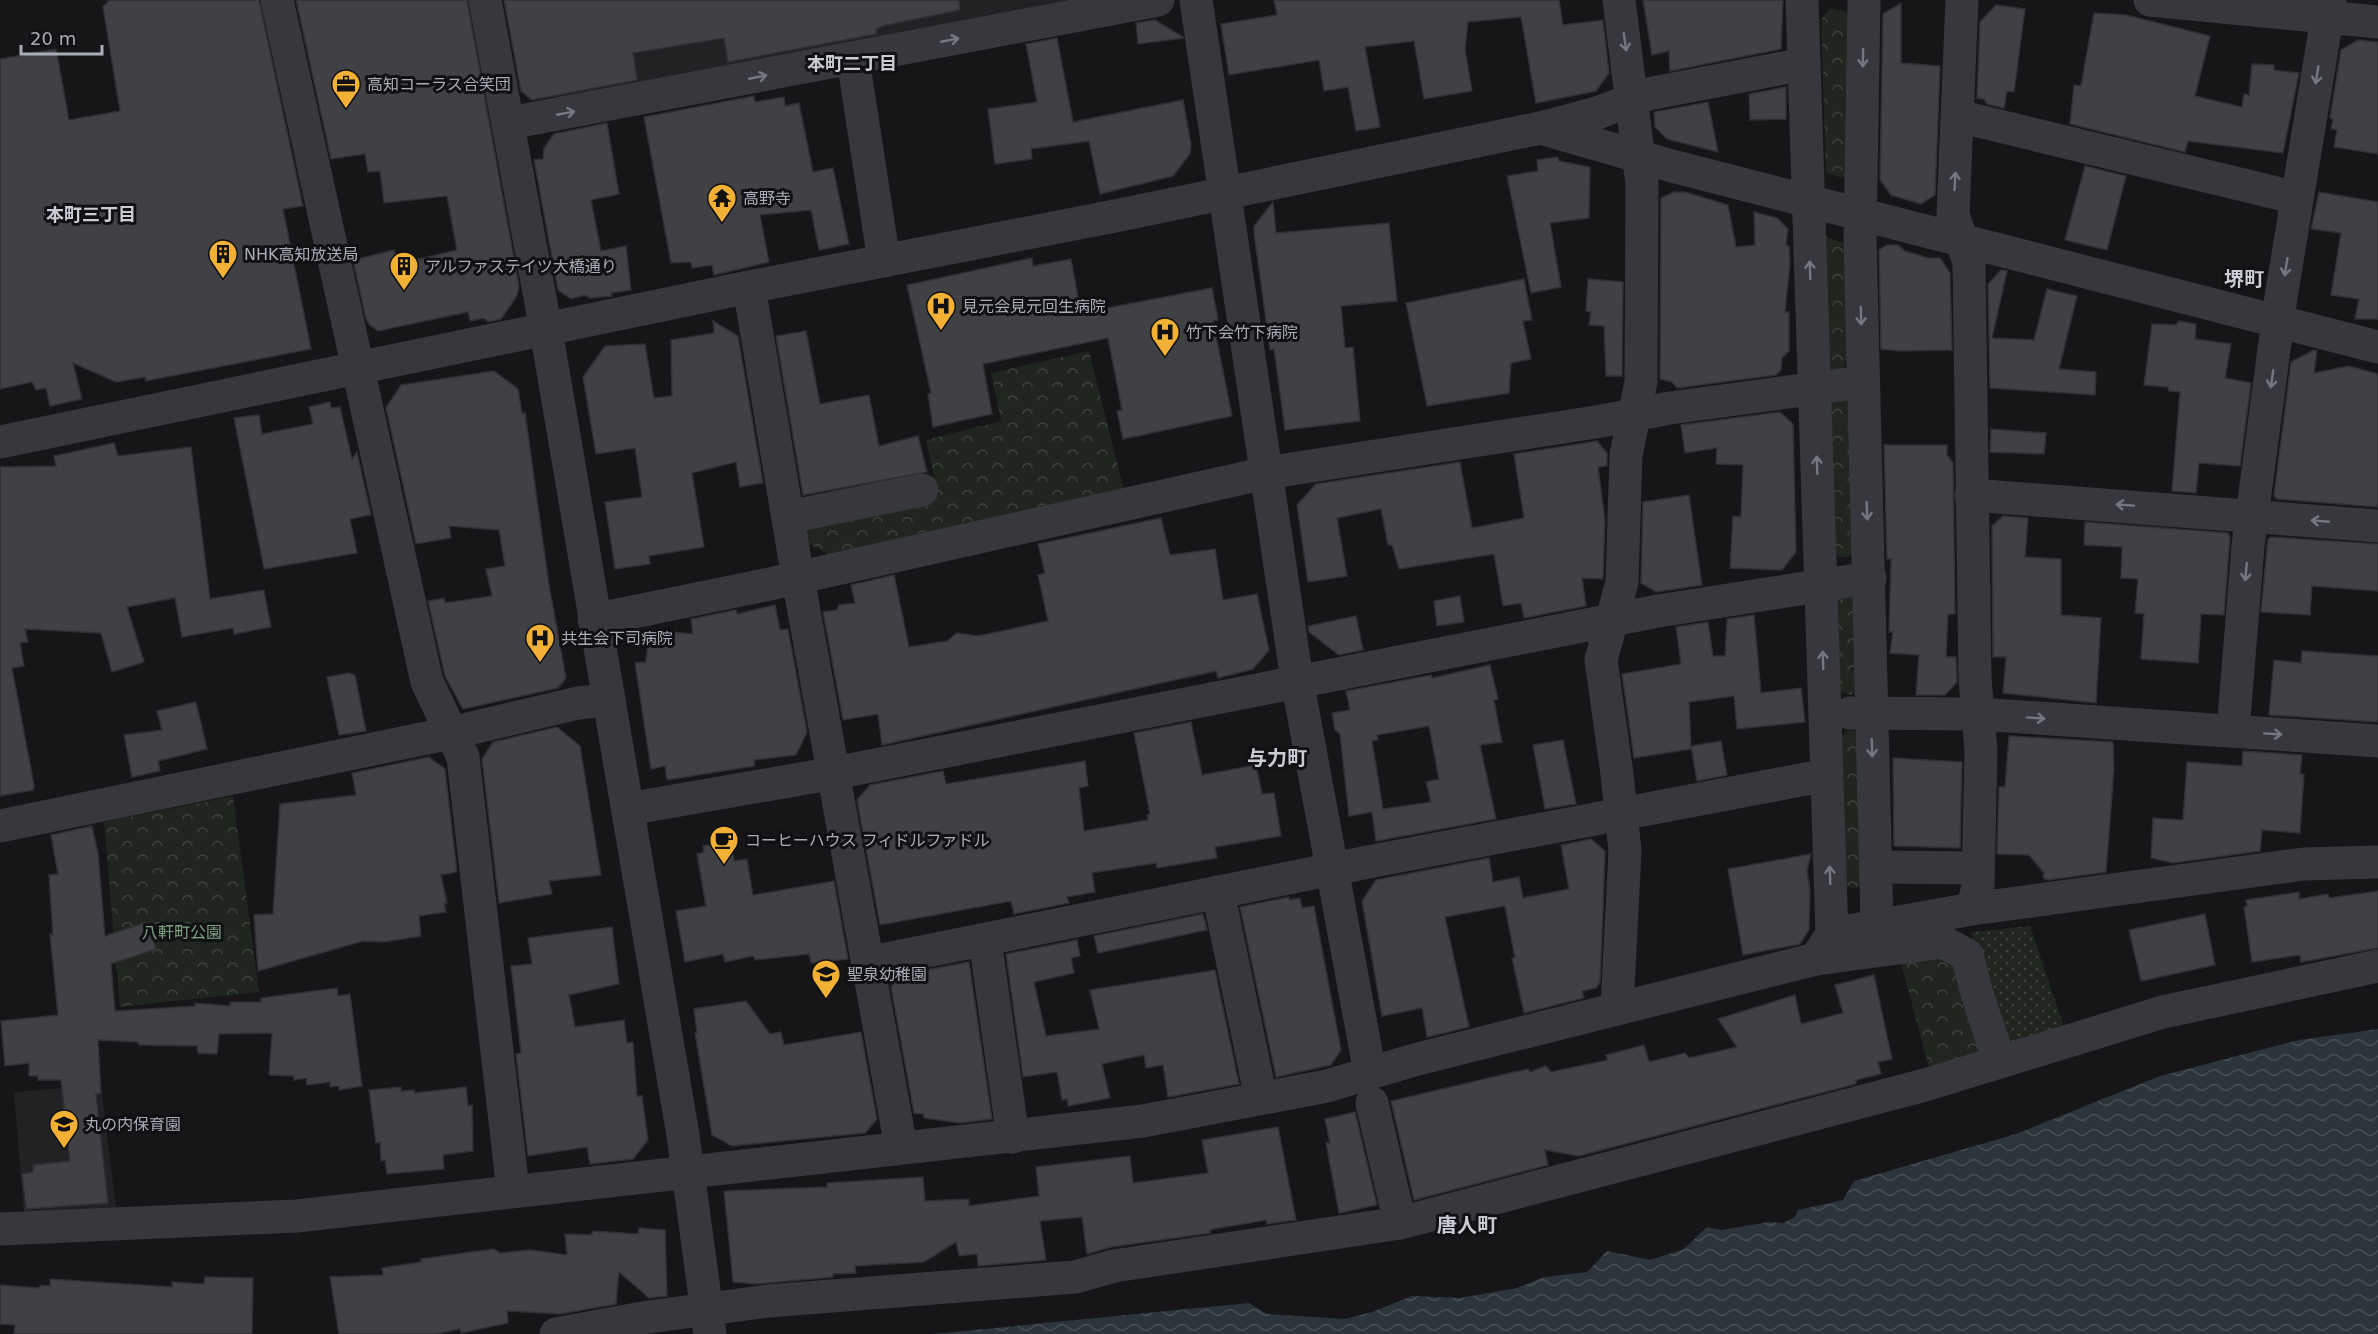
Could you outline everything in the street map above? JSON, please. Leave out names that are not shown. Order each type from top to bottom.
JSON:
[{"type":"street","points":[[277,0],[427,682],[463,757],[513,1190]]},
{"type":"street","points":[[485,0],[546,330],[628,808],[688,1172],[709,1325]]},
{"type":"street","points":[[509,123],[1158,0]]},
{"type":"street","points":[[1196,0],[1297,680],[1371,1088],[1400,1223]]},
{"type":"street","points":[[1617,1008],[1624,851],[1622,813],[1601,660],[1623,582],[1626,455],[1641,382],[1642,184],[1633,92],[1619,0]]},
{"type":"street","points":[[1802,0],[1827,775],[1824,946]]},
{"type":"street","points":[[1864,0],[1861,213],[1862,382],[1870,578],[1871,713],[1878,925]]},
{"type":"street","points":[[1962,0],[1953,214],[1969,263],[1971,495],[1981,750],[1978,887],[1972,909]]},
{"type":"street","points":[[2150,0],[2329,8],[2378,22]]},
{"type":"street","points":[[2233,731],[2253,514],[2297,198],[2329,8]]},
{"type":"street","points":[[853,59],[884,261]]},
{"type":"street","points":[[0,442],[749,287],[1120,216],[1225,192],[1540,128],[1633,92],[1648,94],[1804,64]]},
{"type":"street","points":[[1958,116],[2297,198]]},
{"type":"street","points":[[1540,128],[1640,156],[2378,347]]},
{"type":"street","points":[[749,287],[798,578],[901,1147]]},
{"type":"street","points":[[594,620],[798,578],[1266,473],[1862,382]]},
{"type":"street","points":[[788,517],[921,490]]},
{"type":"street","points":[[1971,495],[2253,514],[2378,526]]},
{"type":"street","points":[[628,808],[835,773],[1297,680],[1658,611],[1870,578]]},
{"type":"street","points":[[0,826],[451,733],[578,703],[608,700]]},
{"type":"street","points":[[1825,712],[1978,714],[2378,741]]},
{"type":"street","points":[[867,963],[1218,892],[1827,775]]},
{"type":"street","points":[[0,1228],[297,1216],[1143,1121],[1327,1086],[1371,1088],[1617,1008],[1824,946],[1878,925],[1972,909],[2304,864],[2378,861]]},
{"type":"street","points":[[1876,867],[1978,868]]},
{"type":"street","points":[[1218,892],[1261,1098]]},
{"type":"street","points":[[985,940],[1012,1137]]},
{"type":"street","points":[[1824,946],[1943,942],[1958,948],[1967,955],[1977,994],[1999,1060]]},
{"type":"street","points":[[556,1334],[648,1317],[709,1325],[768,1301],[1075,1277],[1114,1266],[1400,1223],[1925,1085],[1999,1060],[2163,1012],[2378,966]]},
{"type":"shaded area","points":[[513,0],[1090,0],[558,99],[528,80]]},
{"type":"shaded area","name":"丸の内保育園","points":[[101,1085],[116,1209],[24,1214],[14,1092]]},
{"type":"green space","points":[[1830,8],[1846,12],[1849,22],[1849,180],[1826,173],[1821,20]]},
{"type":"green space","points":[[1823,236],[1844,243],[1848,358],[1842,371],[1833,372],[1829,367]]},
{"type":"green space","points":[[1089,351],[1125,494],[833,557],[804,541],[801,524],[923,501],[934,475],[926,440],[1001,421],[991,373]]},
{"type":"green space","points":[[1832,397],[1848,401],[1852,552],[1849,557],[1840,557],[1835,553],[1828,417]]},
{"type":"green space","points":[[1835,596],[1853,597],[1855,690],[1851,695],[1840,692]]},
{"type":"green space","points":[[1849,730],[1857,731],[1860,885],[1854,889],[1847,886],[1846,875],[1842,736]]},
{"type":"green space","name":"八軒町公園","points":[[233,796],[259,992],[120,1007],[104,822]]},
{"type":"green space","points":[[2030,926],[2065,1030],[2004,1049],[1971,932]]},
{"type":"green space","points":[[1948,953],[1986,1053],[1930,1071],[1901,963]]},
{"type":"water","points":[[2378,1029],[2378,1334],[933,1334],[1249,1303],[1267,1314],[1345,1319],[1372,1312],[1412,1296],[1460,1298],[1517,1288],[1544,1277],[1587,1272],[1607,1251],[1650,1260],[1684,1249],[1707,1227],[1722,1230],[1769,1222],[1783,1223],[1795,1217],[1798,1210],[1843,1200],[1854,1181],[2016,1134],[2160,1076],[2299,1040]]},
{"type":"building","points":[[109,0],[259,0],[303,206],[283,209],[311,349],[146,381],[145,377],[116,382],[73,363],[82,399],[50,406],[46,388],[36,390],[32,382],[0,389],[0,59],[56,49],[69,120],[120,111],[103,7]]},
{"type":"building","points":[[296,0],[467,0],[519,286],[517,296],[501,319],[488,322],[484,318],[470,321],[468,312],[378,331],[366,319],[353,260],[394,250],[398,264],[457,250],[447,196],[384,203],[380,171],[368,172],[365,154],[331,159]]},
{"type":"building","points":[[504,0],[959,0],[960,10],[883,26],[876,29],[877,34],[728,62],[724,38],[633,53],[637,80],[532,100],[521,91]]},
{"type":"building","points":[[1274,0],[1559,0],[1563,25],[1603,20],[1609,73],[1596,91],[1536,103],[1521,17],[1468,22],[1465,49],[1472,91],[1424,99],[1414,41],[1365,47],[1380,127],[1356,131],[1348,87],[1324,91],[1319,60],[1229,75],[1221,24],[1277,15]]},
{"type":"building","points":[[1643,0],[1783,0],[1781,49],[1670,71],[1669,51],[1652,55]]},
{"type":"building","points":[[1901,3],[1901,63],[1940,66],[1935,195],[1921,204],[1891,195],[1880,180],[1883,14]]},
{"type":"building","points":[[1996,5],[2025,9],[2014,92],[2007,91],[2004,108],[1987,104],[1984,99],[1977,98],[1980,22]]},
{"type":"building","points":[[2094,13],[2126,15],[2210,36],[2195,96],[2242,107],[2244,94],[2249,95],[2252,64],[2274,65],[2274,70],[2299,73],[2283,153],[2188,141],[2185,152],[2070,124],[2074,85],[2081,86]]},
{"type":"building","points":[[1155,20],[1183,38],[1138,44],[1136,23]]},
{"type":"building","points":[[1057,38],[1073,122],[1183,100],[1191,144],[1190,154],[1173,176],[1100,194],[1089,141],[1031,149],[1032,159],[995,164],[988,109],[1037,102],[1026,44]]},
{"type":"building","points":[[2358,40],[2378,42],[2378,154],[2334,147],[2337,130],[2331,129],[2333,119],[2330,118],[2341,50]]},
{"type":"building","points":[[1786,87],[1786,119],[1750,120],[1749,94]]},
{"type":"building","points":[[754,96],[755,102],[784,97],[785,106],[799,103],[813,172],[833,168],[849,244],[819,250],[811,210],[760,215],[769,262],[714,275],[712,265],[692,268],[691,262],[671,263],[644,117]]},
{"type":"building","points":[[1708,102],[1718,152],[1667,139],[1655,127],[1654,112]]},
{"type":"building","points":[[607,123],[619,194],[591,200],[601,251],[626,246],[631,290],[611,293],[612,296],[590,298],[585,295],[571,299],[558,290],[534,160],[543,159],[544,148],[554,134]]},
{"type":"building","points":[[1558,157],[1559,161],[1590,167],[1589,218],[1550,223],[1561,287],[1531,293],[1507,176],[1538,171],[1537,160]]},
{"type":"building","points":[[2085,166],[2126,176],[2107,250],[2065,240]]},
{"type":"building","points":[[1674,192],[1685,192],[1728,205],[1736,247],[1755,245],[1754,212],[1777,218],[1788,229],[1786,244],[1789,247],[1790,263],[1785,312],[1789,312],[1789,351],[1782,358],[1781,370],[1776,375],[1677,388],[1672,382],[1660,379],[1661,198]]},
{"type":"building","points":[[2319,192],[2378,202],[2378,319],[2355,319],[2359,299],[2331,295],[2341,233],[2311,229]]},
{"type":"building","points":[[1273,202],[1276,233],[1389,223],[1397,301],[1341,306],[1345,348],[1353,347],[1360,421],[1285,430],[1274,349],[1270,350],[1254,233],[1254,226]]},
{"type":"building","points":[[1887,245],[1898,245],[1905,251],[1928,258],[1940,258],[1950,273],[1952,350],[1881,349],[1879,250]]},
{"type":"building","points":[[1032,258],[1033,266],[1071,259],[1081,313],[1212,288],[1218,320],[1213,321],[1232,416],[1123,439],[1117,411],[1122,410],[1108,338],[983,364],[992,414],[933,427],[928,394],[931,393],[907,285]]},
{"type":"building","points":[[2001,270],[2007,271],[1992,338],[2034,340],[2047,289],[2077,296],[2059,369],[2096,372],[2095,395],[1990,388],[1988,284]]},
{"type":"building","points":[[1524,279],[1532,320],[1523,321],[1531,359],[1511,363],[1509,393],[1427,406],[1406,303]]},
{"type":"building","points":[[1588,279],[1623,282],[1622,376],[1606,376],[1604,326],[1589,325],[1591,312],[1586,311]]},
{"type":"building","points":[[713,321],[738,336],[763,483],[740,487],[736,462],[692,473],[704,547],[649,556],[650,564],[615,569],[605,502],[642,497],[635,448],[596,454],[583,377],[605,346],[645,344],[654,398],[672,396],[671,340],[714,333]]},
{"type":"building","points":[[2179,321],[2196,324],[2195,339],[2231,344],[2225,378],[2251,383],[2240,466],[2199,463],[2196,493],[2172,491],[2180,392],[2169,391],[2168,387],[2144,385],[2152,324],[2176,325]]},
{"type":"building","points":[[806,331],[820,404],[869,395],[879,446],[918,436],[927,472],[803,495],[776,336]]},
{"type":"building","points":[[2314,350],[2317,351],[2314,373],[2349,366],[2378,374],[2378,507],[2277,499],[2274,496],[2291,362]]},
{"type":"building","points":[[494,371],[518,389],[522,413],[525,413],[549,585],[566,678],[558,688],[463,709],[445,676],[428,601],[444,598],[445,603],[492,596],[486,569],[505,566],[499,530],[449,526],[451,538],[416,544],[386,408],[401,385]]},
{"type":"building","points":[[330,402],[331,408],[340,407],[352,459],[357,452],[371,515],[350,519],[357,553],[264,569],[234,418],[259,415],[262,434],[313,424],[309,407]]},
{"type":"building","points":[[1780,412],[1793,424],[1796,552],[1782,570],[1730,568],[1733,516],[1741,517],[1743,465],[1716,464],[1717,448],[1685,453],[1681,425]]},
{"type":"building","points":[[1991,429],[2046,433],[2044,454],[1990,452]]},
{"type":"building","points":[[1597,441],[1607,453],[1607,466],[1598,467],[1605,521],[1603,579],[1582,578],[1586,606],[1524,618],[1521,603],[1503,606],[1494,554],[1399,569],[1392,545],[1388,545],[1381,509],[1337,518],[1347,576],[1308,582],[1297,505],[1316,484],[1460,462],[1472,528],[1524,518],[1514,454]]},
{"type":"building","points":[[114,443],[118,456],[191,447],[210,599],[264,590],[271,627],[234,634],[233,628],[182,637],[175,598],[127,607],[144,662],[112,672],[101,633],[25,629],[28,642],[20,643],[24,666],[12,668],[34,785],[33,790],[0,796],[0,467],[56,466],[54,456]]},
{"type":"building","points":[[1884,445],[1947,445],[1947,455],[1953,463],[1955,614],[1948,614],[1946,657],[1956,657],[1957,682],[1945,695],[1916,695],[1919,655],[1890,653],[1893,632],[1889,632],[1891,559],[1887,559]]},
{"type":"building","points":[[1689,495],[1702,585],[1656,592],[1641,583],[1643,502]]},
{"type":"building","points":[[2003,516],[2028,518],[2025,557],[2061,559],[2061,615],[2101,618],[2096,703],[2003,693],[2006,657],[1993,657],[1992,526]]},
{"type":"building","points":[[1161,518],[1170,555],[1215,549],[1223,600],[1257,594],[1269,650],[1253,669],[1218,678],[1216,671],[882,745],[878,714],[843,720],[823,612],[837,610],[839,605],[855,603],[851,585],[894,575],[909,647],[947,641],[957,633],[978,636],[1048,621],[1038,575],[1045,573],[1038,544]]},
{"type":"building","points":[[2085,522],[2228,533],[2230,537],[2224,615],[2201,614],[2198,663],[2141,659],[2144,614],[2135,613],[2138,579],[2121,578],[2122,547],[2084,545]]},
{"type":"building","points":[[2271,537],[2378,544],[2378,591],[2312,586],[2310,615],[2261,612],[2268,539]]},
{"type":"building","points":[[1460,596],[1464,622],[1437,626],[1434,601]]},
{"type":"building","points":[[775,605],[780,630],[788,629],[807,732],[796,755],[754,760],[755,766],[667,780],[665,766],[651,769],[635,663],[646,662],[649,630],[693,634],[691,619],[736,610],[737,614]]},
{"type":"building","points":[[1754,615],[1761,693],[1801,688],[1805,722],[1737,729],[1734,696],[1689,702],[1691,749],[1634,758],[1622,674],[1681,664],[1676,627],[1708,622],[1713,656],[1725,656],[1727,619]]},
{"type":"building","points":[[1356,616],[1363,650],[1339,655],[1309,632],[1308,626]]},
{"type":"building","points":[[2302,651],[2378,656],[2378,722],[2269,715],[2274,660],[2301,663]]},
{"type":"building","points":[[1490,665],[1498,699],[1494,700],[1502,742],[1480,745],[1496,819],[1376,841],[1372,812],[1349,816],[1340,734],[1335,730],[1332,713],[1350,710],[1346,691],[1431,675],[1432,678]],"holes":[[[1429,726],[1439,779],[1426,782],[1431,802],[1383,809],[1372,741],[1378,740],[1377,735]]]},
{"type":"building","points":[[349,673],[355,675],[366,731],[339,735],[327,677]]},
{"type":"building","points":[[196,702],[207,749],[158,761],[160,771],[132,777],[124,735],[162,730],[157,711]]},
{"type":"building","points":[[1191,722],[1202,775],[1256,765],[1262,794],[1274,793],[1281,836],[1215,847],[1217,858],[1157,868],[1156,863],[1092,873],[1095,892],[1067,897],[1069,903],[1014,914],[1011,901],[880,925],[857,800],[870,785],[943,771],[946,784],[1085,761],[1088,786],[1079,788],[1084,831],[1148,820],[1147,815],[1150,814],[1134,733]]},
{"type":"building","points":[[557,727],[580,746],[601,875],[549,881],[552,894],[499,903],[482,759],[493,742]]},
{"type":"building","points":[[2009,736],[2113,742],[2114,769],[2106,872],[2048,880],[2043,878],[2044,873],[2029,855],[1997,854],[1999,787],[2005,787]]},
{"type":"building","points":[[1563,740],[1576,804],[1545,809],[1533,745]]},
{"type":"building","points":[[1721,741],[1727,775],[1697,781],[1691,746]]},
{"type":"building","points":[[2243,751],[2302,755],[2300,774],[2304,774],[2300,833],[2262,830],[2260,851],[2173,863],[2151,858],[2153,818],[2183,820],[2187,762],[2242,766]]},
{"type":"building","points":[[429,757],[445,769],[457,872],[441,875],[447,903],[444,903],[446,912],[419,916],[421,936],[384,942],[363,941],[258,971],[254,915],[273,914],[280,804],[356,795],[352,773]]},
{"type":"building","points":[[1893,758],[1962,762],[1960,848],[1894,846]]},
{"type":"building","points":[[92,826],[98,853],[105,936],[147,922],[156,949],[111,964],[115,1011],[195,1006],[195,1003],[230,1006],[230,1002],[261,1002],[261,998],[337,988],[338,996],[350,994],[362,1086],[339,1090],[339,1086],[330,1087],[330,1082],[307,1085],[306,1078],[294,1080],[294,1076],[269,1075],[272,1033],[219,1034],[217,1054],[198,1053],[197,1046],[139,1045],[138,1042],[98,1040],[101,1093],[96,1094],[108,1203],[26,1209],[22,1174],[33,1172],[33,1165],[70,1161],[61,1080],[38,1080],[38,1076],[29,1076],[29,1063],[5,1066],[1,1021],[58,1015],[50,934],[53,935],[49,875],[58,874],[51,835]]},
{"type":"building","points":[[1591,839],[1605,851],[1600,982],[1596,988],[1582,991],[1584,998],[1524,1013],[1512,958],[1515,958],[1505,906],[1445,917],[1469,1027],[1427,1037],[1422,1008],[1382,1016],[1362,901],[1376,880],[1489,858],[1493,882],[1519,877],[1523,898],[1569,889],[1561,845]]},
{"type":"building","points":[[731,842],[734,861],[747,859],[753,895],[834,881],[848,959],[811,963],[809,954],[755,960],[753,956],[725,962],[723,954],[685,962],[676,911],[706,906],[697,854],[704,852],[703,846]]},
{"type":"building","points":[[1811,854],[1807,870],[1810,891],[1809,930],[1800,944],[1743,955],[1728,869]]},
{"type":"building","points":[[2378,891],[2378,948],[2301,962],[2300,955],[2252,962],[2244,907],[2247,906],[2246,900],[2299,892],[2299,899],[2328,894],[2329,898]]},
{"type":"building","points":[[1289,897],[1289,900],[1300,898],[1302,908],[1314,906],[1341,1050],[1331,1065],[1276,1077],[1240,907]]},
{"type":"building","points":[[1203,914],[1207,930],[1098,953],[1094,936]]},
{"type":"building","points":[[2205,914],[2215,965],[2141,981],[2129,930]]},
{"type":"building","points":[[612,927],[619,984],[569,995],[575,1027],[624,1020],[627,1043],[633,1042],[637,1096],[642,1096],[648,1140],[633,1159],[590,1164],[587,1147],[528,1156],[516,1054],[521,1053],[511,966],[532,964],[528,938]]},
{"type":"building","points":[[1077,940],[1080,956],[1071,958],[1074,973],[1034,982],[1046,1036],[1099,1029],[1090,990],[1215,970],[1239,1084],[1168,1097],[1163,1065],[1146,1068],[1144,1055],[1102,1064],[1110,1098],[1068,1106],[1067,1099],[1062,1100],[1057,1072],[1023,1077],[1006,954]]},
{"type":"building","points":[[969,962],[992,1119],[960,1123],[924,1118],[923,1114],[914,1113],[891,987],[900,975]]},
{"type":"building","points":[[1874,975],[1892,1059],[1878,1062],[1881,1074],[1856,1080],[1856,1084],[1579,1156],[1545,1150],[1548,1165],[1414,1200],[1391,1101],[1528,1069],[1530,1072],[1546,1066],[1551,1072],[1608,1060],[1606,1055],[1644,1045],[1649,1062],[1685,1053],[1689,1058],[1737,1047],[1718,1019],[1795,995],[1801,1024],[1843,1013],[1835,985]]},
{"type":"building","points":[[746,1001],[770,1034],[781,1032],[784,1045],[861,1032],[877,1119],[865,1133],[732,1146],[712,1135],[695,1033],[697,1033],[694,1009]]},
{"type":"building","points":[[401,1087],[401,1091],[414,1090],[415,1093],[466,1087],[468,1106],[472,1105],[473,1151],[443,1155],[444,1169],[387,1174],[385,1160],[381,1161],[380,1142],[376,1143],[369,1090]]},
{"type":"building","points":[[1355,1112],[1377,1205],[1339,1213],[1326,1143],[1330,1143],[1325,1119]]},
{"type":"building","points":[[1278,1127],[1296,1220],[1267,1224],[1266,1220],[1214,1229],[1210,1230],[1210,1233],[1111,1247],[1087,1254],[1082,1217],[1040,1221],[1046,1260],[978,1266],[977,1254],[959,1256],[956,1242],[924,1262],[855,1266],[856,1273],[833,1274],[833,1277],[756,1284],[733,1282],[724,1191],[827,1187],[827,1183],[923,1177],[925,1201],[969,1199],[969,1206],[1039,1196],[1036,1167],[1130,1156],[1133,1183],[1208,1173],[1202,1140]]},
{"type":"building","points":[[639,1228],[665,1230],[667,1296],[649,1298],[619,1272],[616,1304],[560,1314],[507,1311],[508,1323],[461,1333],[460,1329],[436,1334],[339,1334],[330,1277],[383,1275],[382,1268],[421,1262],[421,1259],[494,1249],[500,1253],[530,1250],[567,1255],[565,1234],[591,1235],[593,1231],[638,1234]]},
{"type":"building","points":[[205,1277],[253,1278],[252,1334],[14,1334],[15,1325],[0,1324],[0,1285],[40,1288],[40,1285],[50,1286],[50,1279],[172,1287],[172,1282],[204,1284]]},
{"type":"place","name":"高知コーラス合笑団","points":[[346,110]]},
{"type":"place","name":"高野寺","points":[[722,224]]},
{"type":"place","name":"NHK高知放送局","points":[[223,280]]},
{"type":"place","name":"アルファステイツ大橋通り","points":[[404,292]]},
{"type":"place","name":"見元会見元回生病院","points":[[941,332]]},
{"type":"place","name":"竹下会竹下病院","points":[[1165,358]]},
{"type":"place","name":"共生会下司病院","points":[[540,664]]},
{"type":"place","name":"コーヒーハウス フィドルファドル","points":[[724,866]]},
{"type":"place","name":"聖泉幼稚園","points":[[826,1000]]},
{"type":"place","name":"丸の内保育園","points":[[64,1150]]},
{"type":"district","name":"本町二丁目","points":[[852,64]]},
{"type":"district","name":"本町三丁目","points":[[91,215]]},
{"type":"district","name":"堺町","points":[[2244,279]]},
{"type":"district","name":"与力町","points":[[1277,758]]},
{"type":"district","name":"唐人町","points":[[1467,1225]]}]
